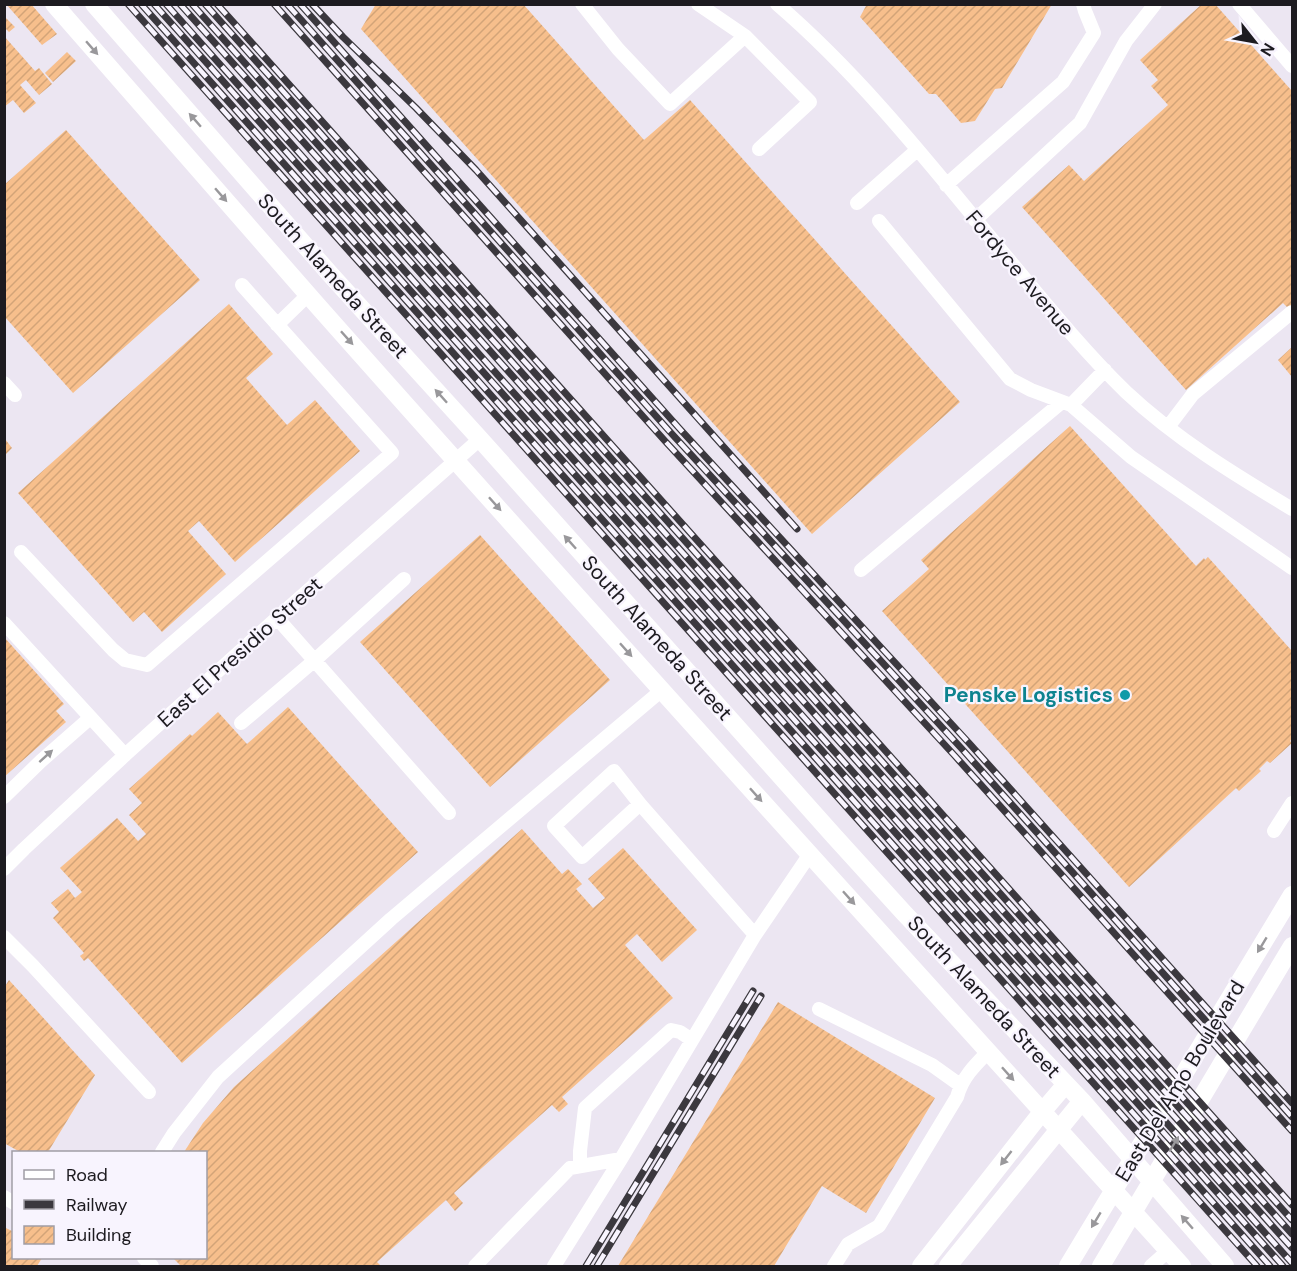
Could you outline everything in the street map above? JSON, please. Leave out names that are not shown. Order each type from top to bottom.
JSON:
[{"type":"main road","name":"South Alameda Street","points":[[54,4],[456,461],[1182,1266]]},
{"type":"main road","name":"South Alameda Street","points":[[94,4],[330,274],[904,913],[1082,1101],[1225,1266]]},
{"type":"main road","points":[[308,295],[330,274]]},
{"type":"main road","points":[[810,854],[834,836]]},
{"type":"main road","name":"East Del Amo Boulevard","points":[[1068,1266],[1293,895]]},
{"type":"main road","name":"East Del Amo Boulevard","points":[[1101,1266],[1286,951]]},
{"type":"main road","points":[[921,1266],[1066,1084]]},
{"type":"main road","points":[[948,1266],[1082,1101]]},
{"type":"street","points":[[698,4],[745,36],[810,102],[759,149]]},
{"type":"street","name":"Fordyce Avenue","points":[[777,4],[834,57],[890,117],[1056,317],[1126,392],[1201,452],[1293,509]]},
{"type":"street","points":[[946,185],[1063,82],[1094,33],[1083,4]]},
{"type":"street","points":[[975,220],[1080,123],[1126,41],[1155,4]]},
{"type":"street","points":[[1239,4],[1293,66]]},
{"type":"street","points":[[585,6],[618,49],[670,104],[745,36]]},
{"type":"street","points":[[857,203],[917,150]]},
{"type":"street","points":[[879,221],[1010,379],[1030,390],[1066,404],[1131,457],[1293,568]]},
{"type":"street","points":[[21,552],[112,650],[125,660],[147,665],[392,453],[242,285]]},
{"type":"street","points":[[277,324],[308,295]]},
{"type":"street","points":[[1168,427],[1193,394],[1293,312]]},
{"type":"street","points":[[861,570],[1105,370]]},
{"type":"street","points":[[4,383],[15,395]]},
{"type":"street","name":"East El Presidio Street","points":[[4,869],[125,755],[277,618],[480,440]]},
{"type":"street","points":[[241,723],[404,579]]},
{"type":"street","points":[[277,618],[449,813]]},
{"type":"street","points":[[4,623],[125,755]]},
{"type":"street","points":[[163,1151],[218,1077],[391,919],[662,690]]},
{"type":"street","points":[[4,797],[90,718]]},
{"type":"street","points":[[640,804],[582,857],[554,826],[614,771],[755,935]]},
{"type":"street","points":[[1274,831],[1293,803]]},
{"type":"street","points":[[554,1266],[755,935],[810,854]]},
{"type":"street","points":[[1286,951],[1293,934]]},
{"type":"street","points":[[6,941],[149,1092]]},
{"type":"street","points":[[819,1009],[932,1065],[960,1086]]},
{"type":"street","points":[[580,1166],[585,1108],[671,1030],[680,1032],[692,1040]]},
{"type":"street","points":[[834,1266],[848,1244],[879,1226],[957,1097],[960,1086],[971,1069],[988,1052]]},
{"type":"street","points":[[475,1266],[570,1168],[621,1159]]},
{"type":"street","points":[[1152,1266],[1168,1251]]},
{"type":"building","points":[[6,4],[31,4],[57,34],[42,45]]},
{"type":"building","points":[[376,4],[523,4],[644,140],[690,100],[960,402],[812,534],[361,29]]},
{"type":"building","points":[[867,4],[1052,4],[1002,88],[995,89],[975,121],[961,123],[936,94],[929,94],[860,17]]},
{"type":"building","points":[[1202,4],[1215,4],[1292,91],[1292,308],[1290,310],[1283,303],[1186,390],[1022,207],[1069,165],[1084,181],[1168,105],[1151,86],[1158,80],[1140,60]]},
{"type":"building","points":[[4,16],[15,27],[9,32],[4,27]]},
{"type":"building","points":[[4,36],[35,71],[39,68],[52,84],[39,95],[26,80],[20,85],[36,103],[24,113],[13,100],[4,107]]},
{"type":"building","points":[[67,52],[76,61],[53,82],[45,73]]},
{"type":"building","points":[[66,130],[200,280],[73,393],[4,316],[4,185]]},
{"type":"building","points":[[229,304],[273,354],[246,378],[287,425],[315,400],[360,451],[235,562],[199,521],[188,531],[226,574],[162,632],[144,612],[133,622],[18,493]]},
{"type":"building","points":[[1292,347],[1292,377],[1278,360]]},
{"type":"building","name":"Penske Logistics","points":[[1070,426],[1196,566],[1208,557],[1292,651],[1292,738],[1290,741],[1292,743],[1270,763],[1267,761],[1259,769],[1261,771],[1239,791],[1236,788],[1129,887],[882,611],[929,569],[921,560]]},
{"type":"building","points":[[5,439],[12,448],[5,455]]},
{"type":"building","points":[[480,535],[610,680],[490,787],[360,642]]},
{"type":"building","points":[[4,637],[64,704],[56,711],[66,722],[4,777]]},
{"type":"building","points":[[288,707],[418,852],[182,1063],[88,958],[84,961],[80,956],[84,953],[53,918],[59,912],[51,903],[68,889],[75,898],[82,892],[60,868],[117,818],[138,841],[146,834],[129,815],[142,803],[129,789],[218,712],[247,744]]},
{"type":"building","points":[[522,829],[562,874],[568,869],[582,884],[576,889],[593,908],[605,898],[588,879],[623,848],[697,930],[662,962],[637,934],[625,945],[673,998],[562,1097],[568,1104],[559,1112],[552,1105],[454,1193],[463,1203],[455,1211],[446,1200],[377,1262],[381,1266],[181,1266],[174,1259],[207,1259],[207,1151],[185,1151],[203,1123],[234,1087]]},
{"type":"building","points":[[9,980],[95,1075],[49,1151],[18,1151],[4,1143],[4,988]]},
{"type":"building","points":[[778,1002],[935,1098],[866,1213],[822,1186],[774,1266],[618,1266]]},
{"type":"building","points":[[4,1227],[12,1231],[12,1259],[41,1259],[37,1266],[4,1266]]},
{"type":"railway","points":[[128,4],[1257,1266]]},
{"type":"railway","points":[[141,4],[1270,1266]]},
{"type":"railway","points":[[154,4],[1283,1266]]},
{"type":"railway","points":[[166,4],[1292,1263]]},
{"type":"railway","points":[[180,4],[1292,1248]]},
{"type":"railway","points":[[192,4],[1292,1234]]},
{"type":"railway","points":[[205,4],[1292,1220]]},
{"type":"railway","points":[[217,4],[1292,1205]]},
{"type":"railway","points":[[274,4],[665,441],[955,756],[1292,1131]]},
{"type":"railway","points":[[287,4],[672,434],[962,749],[1292,1117]]},
{"type":"railway","points":[[300,4],[679,428],[969,743],[1292,1103]]},
{"type":"railway","points":[[312,4],[476,170],[797,529]]},
{"type":"railway","points":[[586,1266],[753,991]]},
{"type":"railway","points":[[597,1266],[761,996]]},
{"type":"place","name":"Penske Logistics","points":[[1125,695]]}]
